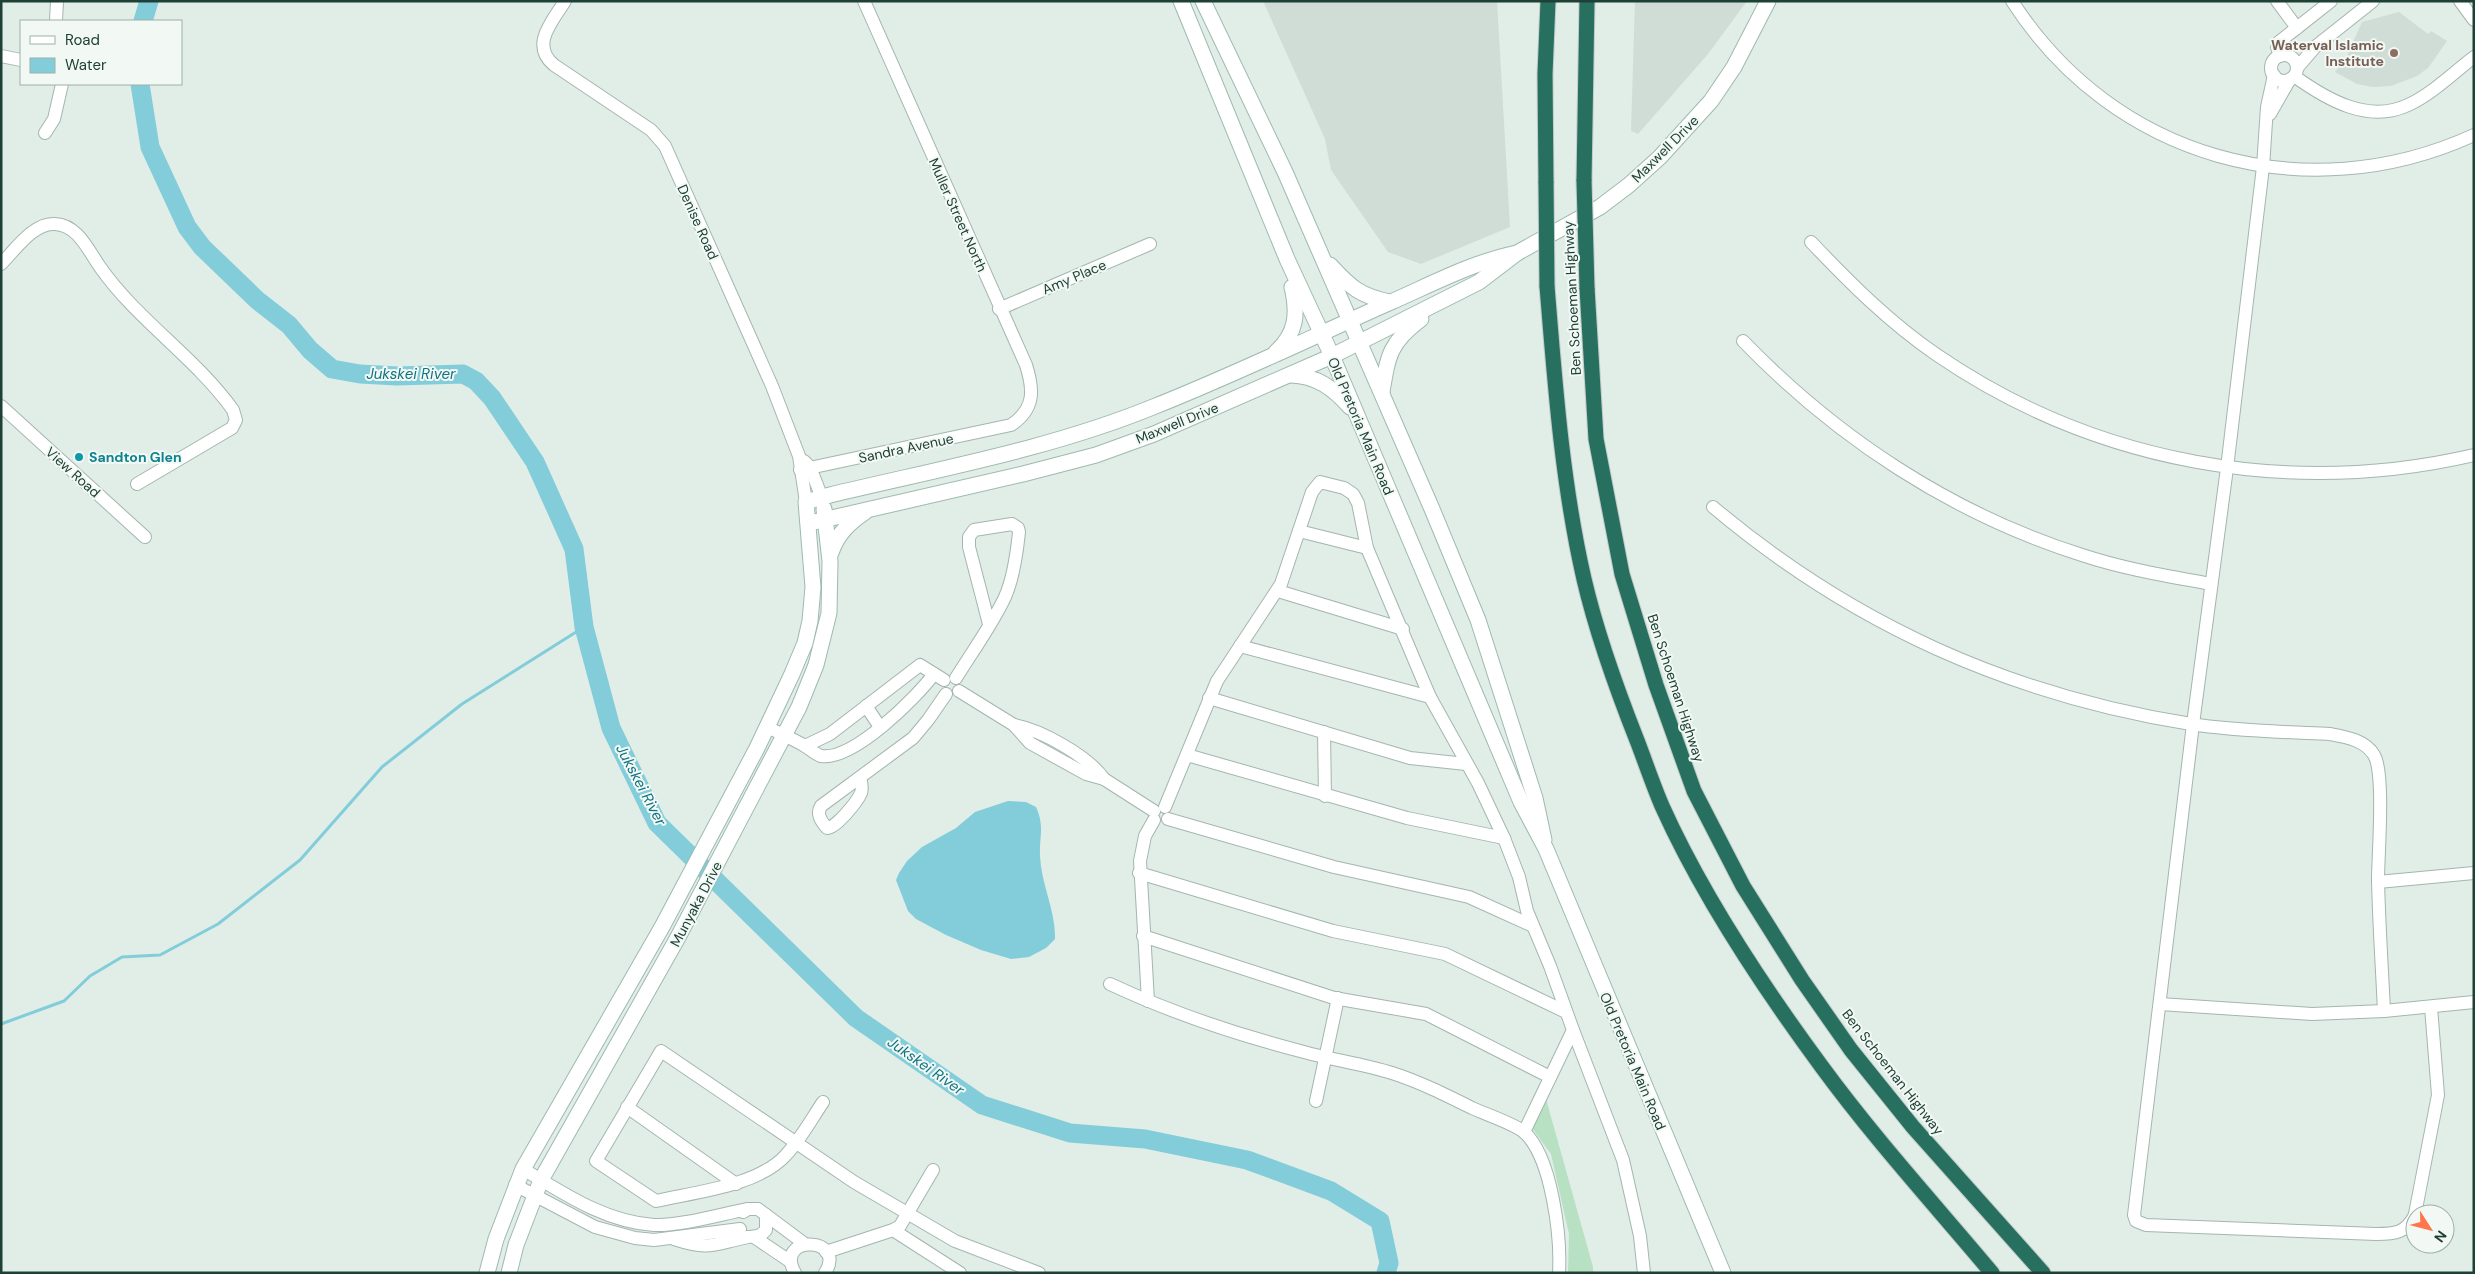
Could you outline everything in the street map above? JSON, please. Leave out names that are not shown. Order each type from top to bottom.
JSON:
[{"type":"highway","name":"Ben Schoeman Highway","points":[[1548,1],[1545,74],[1546,286],[1556,402],[1570,507],[1584,580],[1612,673],[1662,806],[1713,902],[1773,999],[1823,1069],[1992,1273]]},
{"type":"highway","name":"Ben Schoeman Highway","points":[[1587,1],[1584,181],[1586,288],[1596,439],[1622,574],[1656,684],[1694,791],[1743,886],[1802,980],[1851,1050],[1913,1127],[2043,1273]]},
{"type":"main road","name":"Old Pretoria Main Road","points":[[1180,1],[1287,259],[1320,334],[1332,356],[1517,793],[1533,829],[1546,849],[1723,1273]]},
{"type":"main road","name":"Old Pretoria Main Road","points":[[1203,1],[1285,172],[1382,393],[1478,620],[1535,798],[1546,849]]},
{"type":"main road","name":"Maxwell Drive","points":[[810,523],[969,487],[1096,455],[1154,434],[1332,356],[1479,282],[1517,252],[1600,207],[1629,186],[1660,157],[1699,115],[1729,74],[1768,1]]},
{"type":"main road","name":"Maxwell Drive","points":[[806,502],[1085,432],[1154,407],[1272,357],[1349,320],[1477,264],[1517,252]]},
{"type":"main road","points":[[1322,256],[1355,290],[1364,296],[1390,302]]},
{"type":"main road","points":[[1272,357],[1289,337],[1296,314],[1287,259]]},
{"type":"main road","points":[[1382,393],[1388,359],[1398,338],[1453,296]]},
{"type":"main road","points":[[1288,375],[1315,378],[1336,392],[1356,413]]},
{"type":"main road","name":"Munyaka Drive","points":[[509,1273],[541,1180],[677,939],[752,800],[799,707],[824,636],[830,586],[830,555],[822,498]]},
{"type":"main road","name":"Munyaka Drive","points":[[488,1273],[496,1239],[515,1185],[523,1169],[662,927],[737,786],[795,666],[810,621],[813,587],[810,523],[806,502]]},
{"type":"main road","points":[[830,555],[834,544],[845,528],[870,508]]},
{"type":"street","points":[[56,20],[57,1]]},
{"type":"street","name":"Denise Road","points":[[564,1],[544,36],[542,47],[548,60],[651,130],[665,146],[772,386],[799,456],[822,498]]},
{"type":"street","name":"Muller Street North","points":[[864,1],[1032,381],[1031,401],[1028,410],[1011,425]]},
{"type":"street","points":[[2012,1],[2049,50],[2069,72],[2125,114],[2182,144],[2262,167],[2329,170],[2384,164],[2436,150],[2474,135]]},
{"type":"street","points":[[2277,1],[2297,28]]},
{"type":"street","points":[[2331,1],[2279,42],[2277,47],[2291,67],[2334,102],[2347,107],[2381,110],[2407,106],[2474,57]]},
{"type":"street","points":[[2274,75],[2281,80],[2291,67],[2373,1]]},
{"type":"street","points":[[2460,1],[2474,20]]},
{"type":"street","points":[[1,56],[20,60]]},
{"type":"street","points":[[2291,67],[2273,62],[2274,75],[2267,107],[2262,167],[2227,468],[2193,724],[2135,1207],[2136,1221],[2146,1225],[2376,1234],[2398,1233],[2405,1228]]},
{"type":"street","points":[[2267,118],[2291,67]]},
{"type":"street","points":[[45,133],[52,124],[62,85]]},
{"type":"street","points":[[1,264],[42,225],[56,224],[75,232],[110,282],[201,373],[233,410],[236,420],[232,428],[137,484]]},
{"type":"street","points":[[1811,242],[1871,302],[1937,355],[1999,393],[2060,422],[2102,438],[2172,458],[2227,468],[2319,475],[2414,468],[2474,456]]},
{"type":"street","name":"Amy Place","points":[[999,309],[1150,244]]},
{"type":"street","points":[[1743,341],[1798,393],[1864,446],[1899,470],[1969,509],[2026,535],[2083,556],[2152,573],[2211,584]]},
{"type":"street","name":"View Road","points":[[1,406],[145,537]]},
{"type":"street","name":"Sandra Avenue","points":[[805,469],[1011,425]]},
{"type":"street","points":[[805,469],[806,502]]},
{"type":"street","points":[[1148,1002],[1140,872],[1141,849],[1145,836],[1160,814],[1209,698],[1224,668],[1278,591],[1287,571],[1312,492],[1320,482],[1344,488],[1353,494],[1361,513],[1367,548],[1430,697],[1504,838],[1533,926],[1623,1160],[1640,1236],[1644,1273]]},
{"type":"street","points":[[1713,507],[1744,533],[1810,580],[1915,640],[1984,669],[2052,691],[2126,711],[2193,724],[2330,734],[2352,738],[2365,745],[2374,753],[2379,773],[2378,882],[2384,1011]]},
{"type":"street","points":[[767,727],[819,755],[831,756],[850,748],[880,727],[920,692],[945,678],[989,624],[1008,588],[1019,532],[1016,526],[1012,524],[974,530],[969,537],[969,547],[989,624]]},
{"type":"street","points":[[1299,531],[1367,548]]},
{"type":"street","points":[[1278,591],[1402,629]]},
{"type":"street","points":[[1240,646],[1430,697]]},
{"type":"street","points":[[805,746],[821,740],[920,665],[945,678]]},
{"type":"street","points":[[945,678],[942,689],[952,692],[1014,725],[1030,728],[1038,740],[1160,814],[1334,867],[1469,896],[1533,926]]},
{"type":"street","points":[[860,777],[921,730],[952,692]]},
{"type":"street","points":[[1209,698],[1410,758],[1466,764]]},
{"type":"street","points":[[866,706],[880,727]]},
{"type":"street","points":[[1324,732],[1325,796]]},
{"type":"street","points":[[1186,755],[1407,818],[1504,838]]},
{"type":"street","points":[[1140,872],[1333,932],[1445,954],[1566,1012]]},
{"type":"street","points":[[2378,882],[2474,873]]},
{"type":"street","points":[[1143,936],[1338,998],[1426,1014],[1550,1077]]},
{"type":"street","points":[[1110,984],[1148,1002],[1225,1029],[1393,1074],[1430,1088],[1524,1132],[1541,1158],[1547,1177],[1559,1233],[1560,1273]]},
{"type":"street","points":[[1316,1101],[1338,998]]},
{"type":"street","points":[[2160,1004],[2284,1014],[2384,1011],[2474,1002]]},
{"type":"street","points":[[2417,1204],[2438,1095],[2431,1007]]},
{"type":"street","points":[[1524,1132],[1573,1030]]},
{"type":"street","points":[[823,1102],[796,1143],[784,1158],[751,1178],[736,1184],[656,1201],[596,1162],[661,1051],[796,1143],[854,1182],[955,1241],[1039,1273]]},
{"type":"street","points":[[627,1107],[736,1184]]},
{"type":"street","points":[[523,1169],[593,1209],[612,1217],[655,1225],[748,1209],[758,1209],[805,1244]]},
{"type":"street","points":[[826,1252],[893,1230],[904,1221],[933,1170]]},
{"type":"street","points":[[515,1185],[595,1227],[616,1233],[654,1240],[740,1229],[793,1268]]},
{"type":"street","points":[[740,1229],[741,1215],[748,1209]]},
{"type":"street","points":[[670,1237],[691,1244],[716,1246],[752,1237],[766,1230],[766,1215]]},
{"type":"street","points":[[893,1230],[960,1273]]},
{"type":"street","points":[[793,1268],[795,1250],[805,1244],[817,1244],[826,1252],[829,1264],[825,1273]]},
{"type":"shaded area","points":[[1263,1],[1497,1],[1510,227],[1421,264],[1388,252],[1331,170],[1325,139]]},
{"type":"shaded area","points":[[1635,1],[1747,1],[1708,54],[1638,134],[1631,131]]},
{"type":"shaded area","name":"Waterval Islamic Institute","points":[[2399,12],[2428,34],[2431,31],[2447,41],[2428,68],[2417,76],[2391,86],[2373,87],[2357,84],[2335,72],[2346,58],[2362,22]]},
{"type":"green space","points":[[1546,1099],[1593,1267],[1593,1273],[1568,1273],[1569,1234],[1551,1154],[1532,1128]]},
{"type":"water","points":[[1008,801],[1026,802],[1036,807],[1039,814],[1041,826],[1041,866],[1055,929],[1055,939],[1046,948],[1029,957],[1011,959],[981,950],[946,935],[916,919],[908,911],[896,880],[907,861],[922,847],[956,828],[975,812]]},
{"type":"waterway","name":"Jukskei River","points":[[143,20],[149,1]]},
{"type":"waterway","name":"Jukskei River","points":[[140,85],[150,147],[187,227],[202,247],[257,300],[289,325],[310,350],[332,369],[360,374],[397,376],[463,374],[476,381],[492,398],[535,462],[574,549],[584,627],[611,728],[657,823],[856,1018],[982,1105],[1070,1133],[1145,1139],[1247,1160],[1331,1191],[1380,1221],[1389,1263],[1386,1273]]},
{"type":"waterway","points":[[1,1024],[64,1001],[90,976],[122,957],[160,955],[218,924],[300,860],[382,767],[462,704],[584,627]]},
{"type":"place","name":"Waterval Islamic Institute","points":[[2394,53]]},
{"type":"place","name":"Sandton Glen","points":[[79,457]]}]
